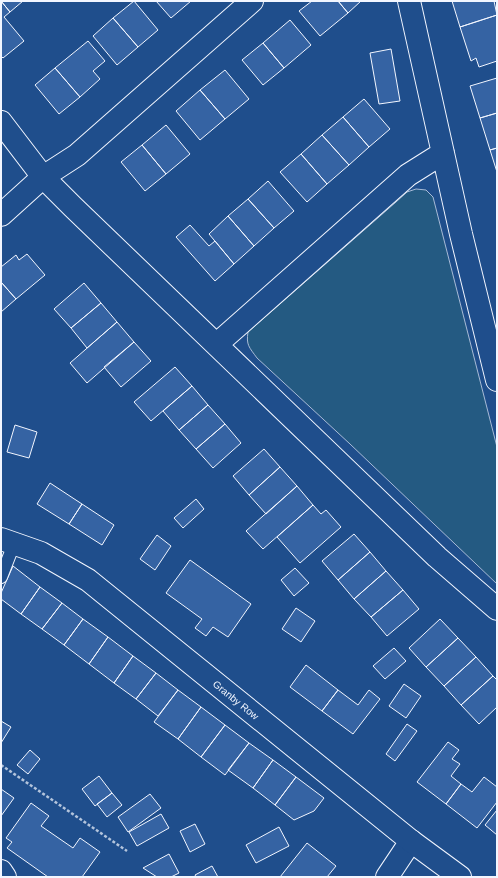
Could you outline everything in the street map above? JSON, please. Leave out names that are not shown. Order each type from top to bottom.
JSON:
[{"type":"street","points":[[1,215],[43,177],[77,155],[252,1]]},
{"type":"street","points":[[409,1],[461,234],[497,380]]},
{"type":"street","points":[[1,122],[43,177],[78,212],[437,557],[497,609]]},
{"type":"street","points":[[217,344],[408,174],[443,153]]},
{"type":"street","name":"Granby Row","points":[[8,542],[41,553],[88,580],[411,841],[460,877]]},
{"type":"street","points":[[387,877],[411,841]]},
{"type":"street","points":[[1,871],[6,877]]},
{"type":"lane","points":[[1,577],[8,542]]},
{"type":"path","points":[[1,765],[127,851]]},
{"type":"shaded area","points":[[416,189],[426,190],[433,197],[497,447],[497,584],[257,358],[250,348],[247,340],[248,332],[407,192]]},
{"type":"building","points":[[1,1],[10,12],[4,17],[24,41],[3,58],[1,56]]},
{"type":"building","points":[[1,1],[23,1],[10,12]]},
{"type":"building","points":[[134,1],[158,30],[138,47],[113,18]]},
{"type":"building","points":[[156,1],[191,1],[171,18]]},
{"type":"building","points":[[312,1],[338,1],[348,13],[320,36],[299,11]]},
{"type":"building","points":[[338,1],[361,1],[348,13]]},
{"type":"building","points":[[452,1],[494,1],[497,15],[460,27]]},
{"type":"building","points":[[497,15],[497,61],[479,67],[476,58],[471,61],[460,27]]},
{"type":"building","points":[[113,18],[138,47],[117,65],[93,36]]},
{"type":"building","points":[[290,20],[311,45],[284,68],[263,43]]},
{"type":"building","points":[[88,41],[105,61],[93,71],[100,79],[80,97],[55,68]]},
{"type":"building","points":[[263,43],[284,68],[263,85],[242,60]]},
{"type":"building","points":[[391,49],[400,101],[379,104],[370,53]]},
{"type":"building","points":[[55,68],[80,97],[59,114],[35,85]]},
{"type":"building","points":[[225,70],[249,99],[225,119],[200,90]]},
{"type":"building","points":[[497,78],[497,113],[480,118],[470,86]]},
{"type":"building","points":[[200,90],[225,119],[200,140],[176,111]]},
{"type":"building","points":[[364,99],[390,129],[369,147],[343,117]]},
{"type":"building","points":[[497,113],[497,148],[490,150],[480,118]]},
{"type":"building","points":[[343,117],[369,147],[349,165],[322,135]]},
{"type":"building","points":[[166,125],[190,154],[166,174],[142,145]]},
{"type":"building","points":[[322,135],[349,165],[327,184],[301,154]]},
{"type":"building","points":[[142,145],[166,174],[145,191],[121,162]]},
{"type":"building","points":[[497,148],[497,172],[490,150]]},
{"type":"building","points":[[301,154],[327,184],[307,202],[280,172]]},
{"type":"building","points":[[268,181],[294,211],[274,228],[248,199]]},
{"type":"building","points":[[248,199],[274,228],[254,246],[228,216]]},
{"type":"building","points":[[228,216],[254,246],[234,264],[209,234]]},
{"type":"building","points":[[190,225],[209,246],[215,241],[234,264],[215,281],[176,237]]},
{"type":"building","points":[[27,254],[45,275],[16,299],[1,282],[1,267],[16,255],[19,260]]},
{"type":"building","points":[[1,282],[16,299],[1,312]]},
{"type":"building","points":[[84,283],[101,303],[71,328],[54,309]]},
{"type":"building","points":[[101,303],[117,322],[87,348],[71,328]]},
{"type":"building","points":[[117,322],[134,342],[87,383],[70,363]]},
{"type":"building","points":[[134,342],[151,361],[121,387],[104,367]]},
{"type":"building","points":[[175,367],[192,386],[151,421],[134,402]]},
{"type":"building","points":[[192,386],[208,405],[179,430],[163,411]]},
{"type":"building","points":[[208,405],[225,424],[196,449],[179,430]]},
{"type":"building","points":[[225,424],[241,443],[213,468],[196,449]]},
{"type":"building","points":[[15,425],[37,432],[29,458],[7,452]]},
{"type":"building","points":[[264,449],[280,467],[249,495],[233,476]]},
{"type":"building","points":[[280,467],[297,486],[266,514],[249,495]]},
{"type":"building","points":[[50,483],[82,504],[69,524],[37,504]]},
{"type":"building","points":[[297,486],[313,505],[263,549],[246,531]]},
{"type":"building","points":[[196,499],[204,509],[183,528],[174,518]]},
{"type":"building","points":[[82,504],[114,525],[102,545],[69,524]]},
{"type":"building","points":[[313,505],[321,514],[326,510],[341,527],[300,563],[277,537]]},
{"type":"building","points":[[354,534],[370,552],[338,580],[322,561]]},
{"type":"building","points":[[157,535],[171,546],[155,570],[140,559]]},
{"type":"building","points":[[370,552],[386,571],[354,599],[338,580]]},
{"type":"building","points":[[190,560],[251,604],[228,637],[213,627],[206,636],[195,628],[202,619],[166,593]]},
{"type":"building","points":[[13,566],[40,587],[21,614],[1,599],[1,593]]},
{"type":"building","points":[[295,568],[309,583],[294,596],[281,580]]},
{"type":"building","points":[[386,571],[403,590],[371,617],[354,599]]},
{"type":"building","points":[[40,587],[62,603],[42,629],[21,614]]},
{"type":"building","points":[[403,590],[419,609],[387,636],[371,617]]},
{"type":"building","points":[[62,603],[83,619],[64,645],[42,629]]},
{"type":"building","points":[[296,608],[315,621],[301,642],[282,629]]},
{"type":"building","points":[[83,619],[108,637],[89,664],[64,645]]},
{"type":"building","points":[[440,619],[458,638],[426,667],[409,648]]},
{"type":"building","points":[[108,637],[133,656],[114,683],[89,664]]},
{"type":"building","points":[[458,638],[476,657],[444,686],[426,667]]},
{"type":"building","points":[[394,648],[406,661],[385,679],[373,666]]},
{"type":"building","points":[[133,656],[156,673],[136,699],[114,683]]},
{"type":"building","points":[[476,657],[493,676],[461,705],[444,686]]},
{"type":"building","points":[[306,665],[338,690],[322,711],[290,687]]},
{"type":"building","points":[[156,673],[178,690],[158,716],[136,699]]},
{"type":"building","points":[[493,676],[497,680],[497,707],[479,724],[461,705]]},
{"type":"building","points":[[404,684],[421,696],[406,718],[389,706]]},
{"type":"building","points":[[178,690],[201,707],[178,739],[154,722]]},
{"type":"building","points":[[338,690],[358,705],[369,690],[380,699],[353,734],[322,711]]},
{"type":"building","points":[[201,707],[225,725],[201,757],[178,739]]},
{"type":"building","points":[[1,721],[11,727],[1,743]]},
{"type":"building","points":[[407,724],[417,731],[395,761],[386,754]]},
{"type":"building","points":[[225,725],[249,743],[225,775],[201,757]]},
{"type":"building","points":[[448,742],[459,750],[452,759],[460,764],[451,776],[461,784],[446,804],[417,782]]},
{"type":"building","points":[[249,743],[273,760],[253,788],[228,770]]},
{"type":"building","points":[[30,750],[40,759],[28,774],[17,765]]},
{"type":"building","points":[[273,760],[296,777],[275,805],[253,788]]},
{"type":"building","points":[[99,776],[112,793],[95,806],[82,789]]},
{"type":"building","points":[[296,777],[324,798],[314,811],[294,820],[275,805]]},
{"type":"building","points":[[484,777],[497,787],[497,802],[477,828],[446,804],[461,784],[472,792]]},
{"type":"building","points":[[1,789],[14,798],[1,816]]},
{"type":"building","points":[[112,793],[122,805],[107,817],[97,804]]},
{"type":"building","points":[[150,794],[161,808],[128,832],[118,817]]},
{"type":"building","points":[[31,803],[49,816],[41,826],[73,848],[80,838],[100,852],[82,877],[48,877],[7,848],[12,842],[6,838]]},
{"type":"building","points":[[497,810],[497,835],[485,825]]},
{"type":"building","points":[[161,814],[169,828],[137,846],[129,832]]},
{"type":"building","points":[[195,824],[205,844],[190,852],[180,831]]},
{"type":"building","points":[[279,827],[289,846],[256,863],[246,845]]},
{"type":"building","points":[[307,843],[336,866],[327,877],[280,877]]},
{"type":"building","points":[[169,854],[179,873],[171,877],[157,877],[143,868]]},
{"type":"building","points":[[212,866],[218,877],[196,877],[195,875]]}]
